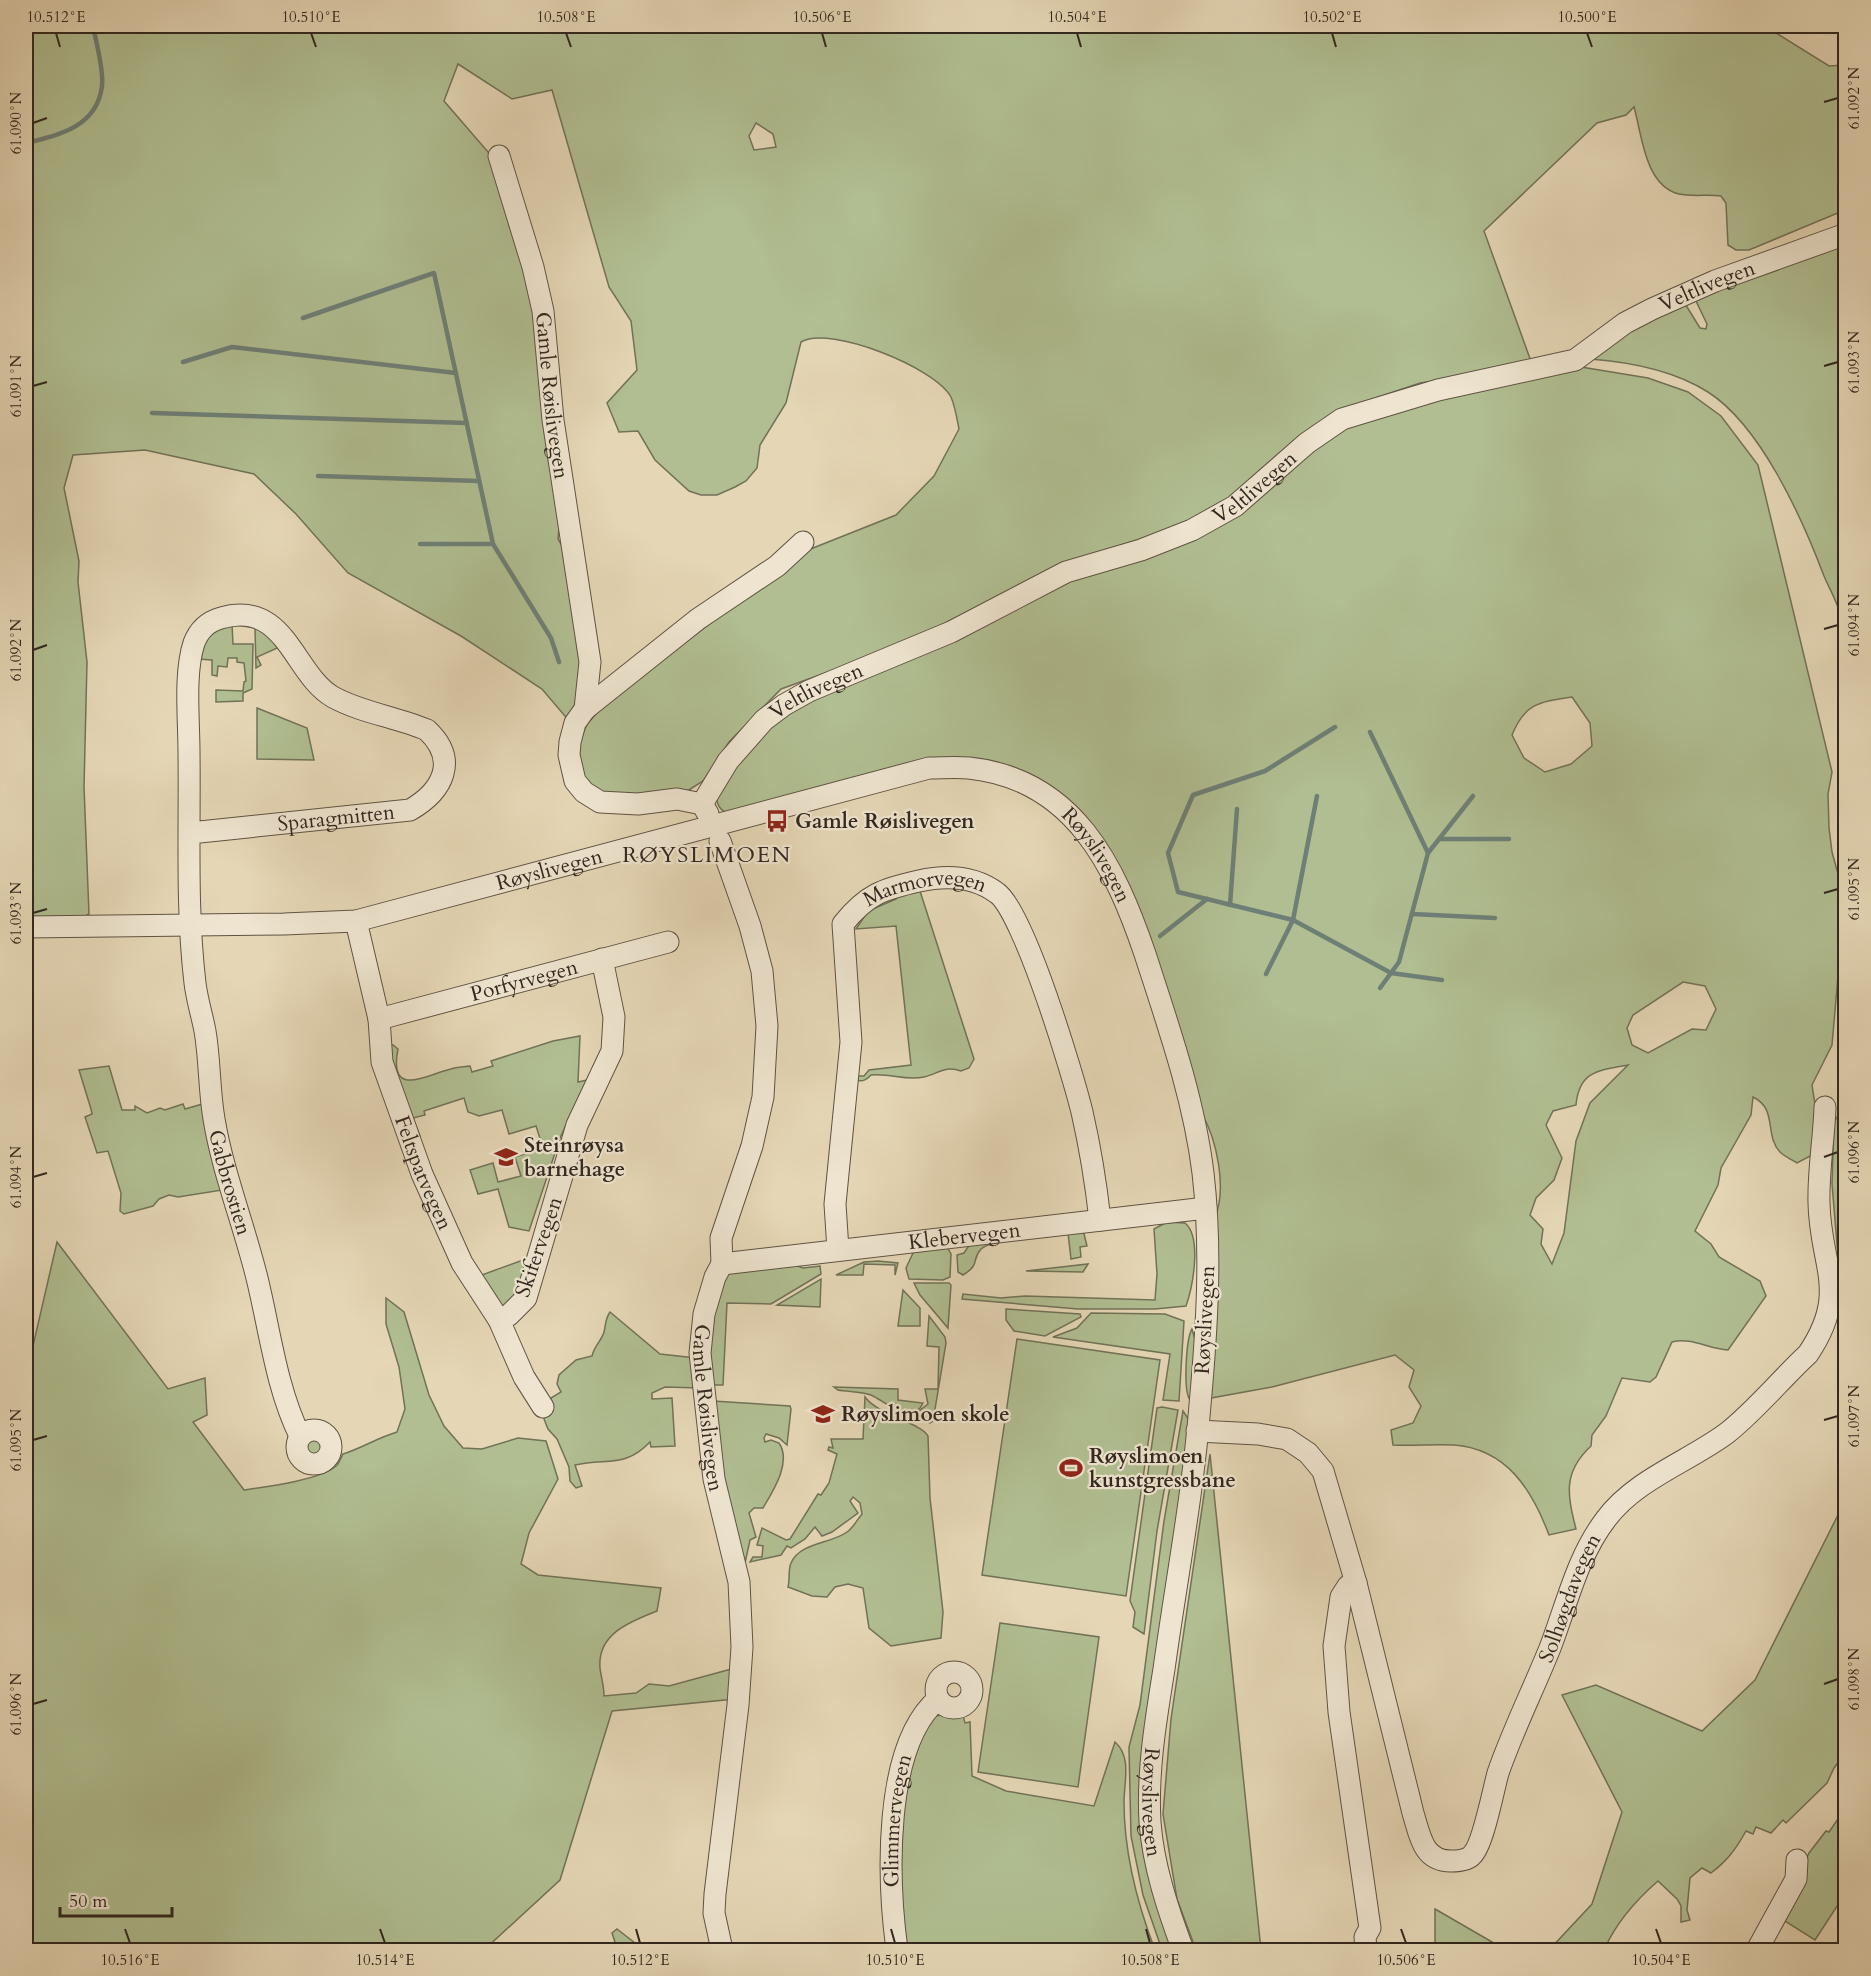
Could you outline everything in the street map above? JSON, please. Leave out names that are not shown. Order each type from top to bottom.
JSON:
[{"type":"street","name":"Gamle Røislivegen","points":[[499,156],[533,267],[545,322],[553,420],[590,662],[585,709]]},
{"type":"street","name":"Veltlivegen","points":[[702,804],[728,761],[764,720],[784,705],[810,691],[951,632],[1066,572],[1141,550],[1192,530],[1235,506],[1307,443],[1342,419],[1438,390],[1575,360],[1625,323],[1672,299],[1845,234]]},
{"type":"street","name":"Gamle Røislivegen","points":[[722,1950],[714,1913],[715,1894],[738,1705],[742,1647],[739,1582],[714,1479],[700,1353],[704,1314],[714,1277],[722,1264],[721,1238],[752,1146],[762,1097],[767,1026],[759,960],[750,926],[718,833],[702,804],[677,799],[617,804],[600,802],[584,792],[575,781],[569,755],[575,723],[585,709],[698,619],[777,566],[804,542]]},
{"type":"street","name":"Sparagmitten","points":[[190,832],[410,810],[434,794],[442,779],[443,755],[436,739],[427,730],[347,703],[326,692],[284,637],[256,618],[223,617],[204,627],[193,647],[189,678],[190,832],[191,924]]},
{"type":"street","name":"Røyslivegen","points":[[26,927],[356,921],[718,833],[929,768],[968,768],[990,772],[1019,783],[1055,803],[1086,831],[1106,859],[1126,899],[1169,1028],[1203,1171],[1206,1208],[1207,1316],[1197,1431],[1158,1712],[1150,1821],[1163,1889],[1183,1950]]},
{"type":"street","name":"Marmorvegen","points":[[838,1250],[835,1204],[851,1042],[843,924],[860,903],[879,891],[944,876],[975,881],[999,894],[1020,926],[1082,1112],[1100,1220]]},
{"type":"street","name":"Feltspatvegen","points":[[356,921],[379,1019],[382,1062],[422,1174],[462,1263],[499,1320],[524,1377],[543,1407]]},
{"type":"street","name":"Gabbrostien","points":[[191,924],[195,984],[205,1032],[213,1119],[257,1277],[285,1399],[300,1436]]},
{"type":"street","name":"Porfyrvegen","points":[[379,1019],[668,942]]},
{"type":"street","name":"Skifervegen","points":[[499,1320],[509,1315],[526,1298],[577,1125],[612,1051],[614,1017],[602,959]]},
{"type":"street","name":"Solhøgdavegen","points":[[1197,1431],[1258,1434],[1287,1439],[1308,1453],[1323,1471],[1330,1485],[1413,1814],[1424,1848],[1434,1858],[1458,1861],[1472,1856],[1482,1839],[1488,1806],[1504,1756],[1550,1648],[1583,1556],[1606,1518],[1668,1468],[1682,1462],[1739,1423],[1808,1354],[1817,1340],[1832,1293],[1819,1204],[1825,1107]]},
{"type":"street","name":"Klebervegen","points":[[722,1264],[1206,1208]]},
{"type":"street","points":[[1356,1583],[1348,1586],[1341,1597],[1334,1646],[1339,1712],[1370,1928],[1365,1937],[1366,1950]]},
{"type":"street","name":"Glimmervegen","points":[[897,1950],[891,1877],[891,1836],[900,1770],[927,1709],[938,1699]]},
{"type":"street","points":[[1757,1950],[1796,1879],[1797,1860]]},
{"type":"green space","points":[[26,26],[1765,26],[1829,66],[1845,65],[1845,210],[1749,250],[1736,250],[1728,245],[1726,203],[1721,196],[1679,194],[1668,189],[1659,181],[1647,158],[1634,107],[1626,115],[1597,123],[1484,231],[1533,367],[1420,383],[1343,409],[1225,501],[1192,523],[1076,559],[892,649],[781,689],[729,742],[703,781],[689,790],[619,797],[601,793],[586,781],[579,765],[577,749],[587,724],[605,704],[803,552],[896,515],[934,476],[959,429],[956,413],[951,397],[941,386],[905,362],[857,344],[835,339],[815,338],[801,342],[786,403],[760,445],[757,468],[746,481],[717,495],[701,495],[689,491],[655,460],[638,431],[619,432],[607,403],[637,370],[631,321],[609,287],[552,90],[512,99],[458,64],[444,101],[495,160],[535,292],[560,517],[558,539],[564,549],[585,669],[570,722],[542,689],[461,636],[348,573],[296,514],[254,474],[145,450],[73,455],[64,488],[79,561],[78,582],[87,662],[84,787],[89,914],[82,918],[26,919]],"holes":[[[756,123],[773,134],[776,147],[754,150],[749,136]]]},
{"type":"green space","points":[[1845,238],[1845,683],[1842,631],[1837,604],[1792,501],[1778,475],[1745,427],[1727,407],[1695,384],[1651,368],[1590,359],[1599,348],[1684,302],[1700,328],[1706,329],[1707,324],[1695,299]]},
{"type":"green space","points":[[1575,366],[1648,378],[1688,392],[1721,416],[1758,465],[1832,772],[1828,794],[1829,828],[1832,852],[1843,892],[1843,919],[1832,1045],[1812,1085],[1815,1104],[1814,1154],[1797,1163],[1780,1152],[1775,1145],[1766,1108],[1753,1097],[1751,1115],[1721,1168],[1718,1185],[1695,1231],[1711,1244],[1719,1257],[1760,1281],[1766,1296],[1728,1350],[1686,1341],[1672,1342],[1656,1377],[1650,1382],[1622,1378],[1606,1416],[1592,1435],[1591,1446],[1582,1456],[1572,1474],[1569,1494],[1576,1529],[1549,1535],[1525,1488],[1503,1463],[1489,1454],[1473,1448],[1454,1445],[1393,1445],[1391,1430],[1413,1423],[1421,1406],[1409,1387],[1414,1370],[1395,1355],[1272,1387],[1211,1398],[1215,1335],[1215,1217],[1220,1193],[1219,1165],[1212,1137],[1102,840],[993,765],[727,813],[720,808],[717,800],[716,794],[768,722],[1276,479],[1358,418]],"holes":[[[1572,697],[1590,723],[1592,746],[1571,764],[1545,772],[1524,758],[1512,735],[1522,716],[1534,706]],[[1683,982],[1705,986],[1716,1009],[1706,1030],[1692,1029],[1648,1053],[1632,1045],[1627,1028],[1633,1015]],[[1628,1065],[1590,1103],[1576,1141],[1564,1233],[1552,1264],[1541,1244],[1543,1229],[1530,1215],[1536,1198],[1554,1180],[1562,1158],[1546,1125],[1553,1111],[1576,1105],[1581,1085],[1592,1074]]]},
{"type":"green space","points":[[232,620],[247,621],[268,629],[284,645],[257,657],[261,665],[256,668],[255,628],[232,624],[233,644],[253,644],[252,689],[243,693],[243,701],[216,702],[216,690],[243,691],[246,681],[244,663],[237,662],[237,658],[228,658],[227,667],[218,666],[217,676],[212,675],[212,660],[198,659],[196,685],[194,685],[196,653],[205,632]]},
{"type":"green space","points":[[257,708],[307,728],[314,760],[257,759]]},
{"type":"green space","points":[[920,891],[974,1059],[969,1068],[961,1071],[946,1069],[917,1078],[871,1075],[861,1081],[856,1080],[858,1076],[864,1076],[869,1070],[911,1065],[896,926],[856,929],[868,911],[896,899],[895,892]]},
{"type":"green space","points":[[580,1036],[578,1082],[587,1080],[560,1138],[529,1231],[509,1227],[498,1189],[478,1194],[470,1170],[493,1163],[498,1182],[521,1176],[515,1157],[543,1148],[536,1126],[509,1134],[502,1110],[479,1116],[468,1112],[464,1098],[424,1111],[425,1115],[413,1118],[420,1136],[416,1137],[387,1045],[393,1045],[398,1049],[396,1064],[399,1074],[404,1079],[411,1080],[458,1067],[470,1066],[472,1072],[493,1066],[491,1061],[553,1041]]},
{"type":"green space","points":[[109,1066],[122,1110],[135,1110],[135,1106],[147,1113],[183,1104],[185,1109],[206,1103],[229,1189],[178,1197],[169,1195],[159,1199],[153,1206],[124,1214],[120,1211],[121,1193],[108,1151],[97,1153],[85,1117],[92,1114],[79,1070]]},
{"type":"green space","points":[[1845,1104],[1845,1269],[1839,1268],[1832,1184],[1834,1122]]},
{"type":"green space","points":[[1167,1222],[1185,1223],[1193,1239],[1195,1250],[1193,1275],[1186,1306],[1155,1309],[1078,1309],[962,1299],[963,1294],[1001,1298],[1025,1296],[1155,1300],[1157,1274],[1154,1229]]},
{"type":"green space","points":[[1083,1230],[1087,1246],[1080,1247],[1081,1257],[1071,1259],[1068,1233]]},
{"type":"green space","points":[[1052,1236],[994,1243],[981,1249],[969,1271],[963,1275],[958,1272],[957,1255],[964,1253],[972,1241]]},
{"type":"green space","points":[[57,1242],[168,1389],[205,1378],[207,1415],[193,1422],[244,1490],[318,1475],[336,1466],[343,1454],[397,1432],[405,1409],[399,1367],[386,1324],[386,1298],[404,1312],[429,1395],[444,1426],[463,1448],[482,1449],[518,1438],[546,1441],[558,1479],[529,1533],[521,1564],[538,1575],[661,1588],[657,1611],[627,1624],[610,1637],[604,1646],[600,1668],[604,1696],[636,1693],[649,1684],[669,1686],[735,1668],[735,1699],[612,1711],[560,1880],[484,1950],[26,1950],[26,1376]]},
{"type":"green space","points":[[946,1245],[951,1254],[950,1277],[943,1280],[909,1279],[906,1268],[914,1251]]},
{"type":"green space","points":[[523,1260],[529,1261],[522,1292],[507,1306],[502,1306],[479,1276]]},
{"type":"green space","points":[[864,1262],[898,1263],[895,1275],[895,1265],[864,1264],[863,1275],[836,1275]]},
{"type":"green space","points":[[1088,1264],[1083,1272],[1026,1271]]},
{"type":"green space","points":[[795,1265],[803,1268],[820,1266],[821,1274],[771,1304],[727,1303],[723,1385],[712,1385],[705,1370],[718,1281],[732,1271]]},
{"type":"green space","points":[[821,1279],[820,1307],[777,1305]]},
{"type":"green space","points":[[914,1283],[949,1283],[951,1285],[948,1328],[920,1295]]},
{"type":"green space","points":[[903,1290],[920,1308],[920,1326],[898,1326]]},
{"type":"green space","points":[[1006,1309],[1080,1314],[1081,1317],[1045,1336],[1014,1331],[1006,1320]]},
{"type":"green space","points":[[610,1312],[660,1354],[696,1358],[700,1388],[665,1387],[652,1393],[652,1399],[672,1398],[675,1446],[651,1447],[650,1442],[632,1456],[624,1459],[575,1465],[582,1486],[576,1488],[570,1481],[569,1467],[557,1439],[548,1429],[544,1419],[546,1401],[561,1392],[557,1384],[559,1375],[576,1360],[592,1356],[603,1335]]},
{"type":"green space","points":[[1091,1313],[1165,1314],[1184,1321],[1179,1401],[1163,1400],[1170,1354],[1053,1337],[1077,1328]]},
{"type":"green space","points":[[929,1316],[945,1337],[946,1343],[933,1421],[930,1423],[911,1417],[928,1404],[925,1389],[938,1389],[939,1347],[927,1346]]},
{"type":"green space","points":[[1192,1329],[1197,1347],[1192,1400],[1190,1400],[1186,1365]]},
{"type":"green space","name":"Røyslimoen kunstgressbane","points":[[1017,1339],[1160,1360],[1126,1596],[982,1575]]},
{"type":"green space","points":[[834,1387],[898,1389],[898,1400],[923,1403],[918,1410],[905,1413],[871,1395],[838,1390]]},
{"type":"green space","points":[[865,1397],[879,1409],[917,1427],[928,1436],[930,1498],[943,1612],[941,1638],[891,1646],[869,1628],[863,1588],[848,1584],[835,1587],[827,1597],[812,1596],[788,1587],[790,1565],[795,1556],[808,1547],[847,1532],[862,1514],[860,1503],[853,1497],[850,1501],[858,1513],[832,1532],[822,1536],[815,1527],[805,1539],[791,1548],[787,1546],[781,1555],[750,1562],[753,1557],[762,1557],[763,1546],[757,1545],[762,1528],[786,1540],[790,1539],[818,1494],[821,1495],[829,1483],[837,1454],[828,1450],[829,1447],[833,1448],[831,1439],[863,1439]]},
{"type":"green space","points":[[713,1401],[790,1406],[791,1409],[787,1445],[779,1438],[766,1434],[764,1438],[765,1442],[771,1440],[779,1443],[783,1459],[782,1467],[776,1485],[763,1508],[754,1508],[749,1513],[756,1537],[750,1540],[745,1563],[740,1572],[710,1403]]},
{"type":"green space","points":[[1157,1408],[1178,1410],[1157,1531],[1144,1634],[1133,1627],[1135,1612],[1130,1601]]},
{"type":"green space","points":[[1183,1411],[1191,1423],[1146,1729],[1174,1950],[1162,1950],[1143,1895],[1131,1836],[1129,1747],[1140,1705],[1164,1521]]},
{"type":"green space","points":[[315,1434],[324,1438],[328,1447],[324,1456],[315,1460],[306,1456],[302,1447],[306,1438]]},
{"type":"green space","points":[[1210,1454],[1261,1950],[1196,1950],[1177,1899],[1163,1814],[1171,1719]]},
{"type":"green space","points":[[1845,1501],[1845,1753],[1827,1783],[1786,1823],[1783,1820],[1771,1833],[1756,1827],[1753,1834],[1746,1831],[1731,1854],[1717,1868],[1711,1873],[1702,1868],[1690,1878],[1687,1910],[1690,1920],[1681,1922],[1681,1906],[1658,1881],[1627,1912],[1614,1930],[1604,1950],[1549,1950],[1592,1904],[1622,1812],[1562,1695],[1596,1685],[1702,1731],[1755,1680]]},
{"type":"green space","points":[[1000,1623],[1099,1637],[1078,1787],[978,1772]]},
{"type":"green space","points":[[962,1712],[965,1723],[970,1722],[972,1776],[1006,1791],[1094,1806],[1115,1742],[1120,1748],[1125,1762],[1124,1802],[1129,1859],[1137,1896],[1155,1950],[901,1950],[895,1839],[917,1737],[935,1716]]},
{"type":"green space","points":[[1845,1809],[1845,1894],[1815,1940],[1780,1918],[1809,1853],[1826,1831],[1829,1832]]},
{"type":"green space","points":[[1435,1909],[1506,1950],[1435,1950]]},
{"type":"green space","points":[[617,1929],[644,1950],[622,1950],[615,1942],[612,1933]]},
{"type":"waterway","points":[[26,143],[74,127],[93,111],[99,100],[102,86],[101,64],[93,26]]},
{"type":"waterway","points":[[303,318],[434,273],[493,544],[551,638],[559,662]]},
{"type":"waterway","points":[[183,362],[232,347],[456,373]]},
{"type":"waterway","points":[[152,413],[467,423]]},
{"type":"waterway","points":[[318,476],[479,481]]},
{"type":"waterway","points":[[420,544],[493,544]]},
{"type":"waterway","points":[[1335,727],[1265,771],[1193,795],[1168,853],[1178,892],[1293,920],[1391,973],[1442,980]]},
{"type":"waterway","points":[[1370,732],[1428,853]]},
{"type":"waterway","points":[[1266,974],[1293,920],[1317,796]]},
{"type":"waterway","points":[[1380,988],[1399,962],[1428,853],[1473,796]]},
{"type":"waterway","points":[[1230,905],[1237,809]]},
{"type":"waterway","points":[[1440,839],[1509,839]]},
{"type":"waterway","points":[[1160,936],[1207,899]]},
{"type":"waterway","points":[[1412,914],[1495,918]]},
{"type":"place","name":"Gamle Røislivegen","points":[[777,821]]},
{"type":"place","name":"Steinrøysa barnehage","points":[[506,1157]]},
{"type":"place","name":"Røyslimoen skole","points":[[823,1414]]},
{"type":"place","name":"Røyslimoen kunstgressbane","points":[[1071,1468]]},
{"type":"district","name":"RØYSLIMOEN","points":[[707,855]]}]
